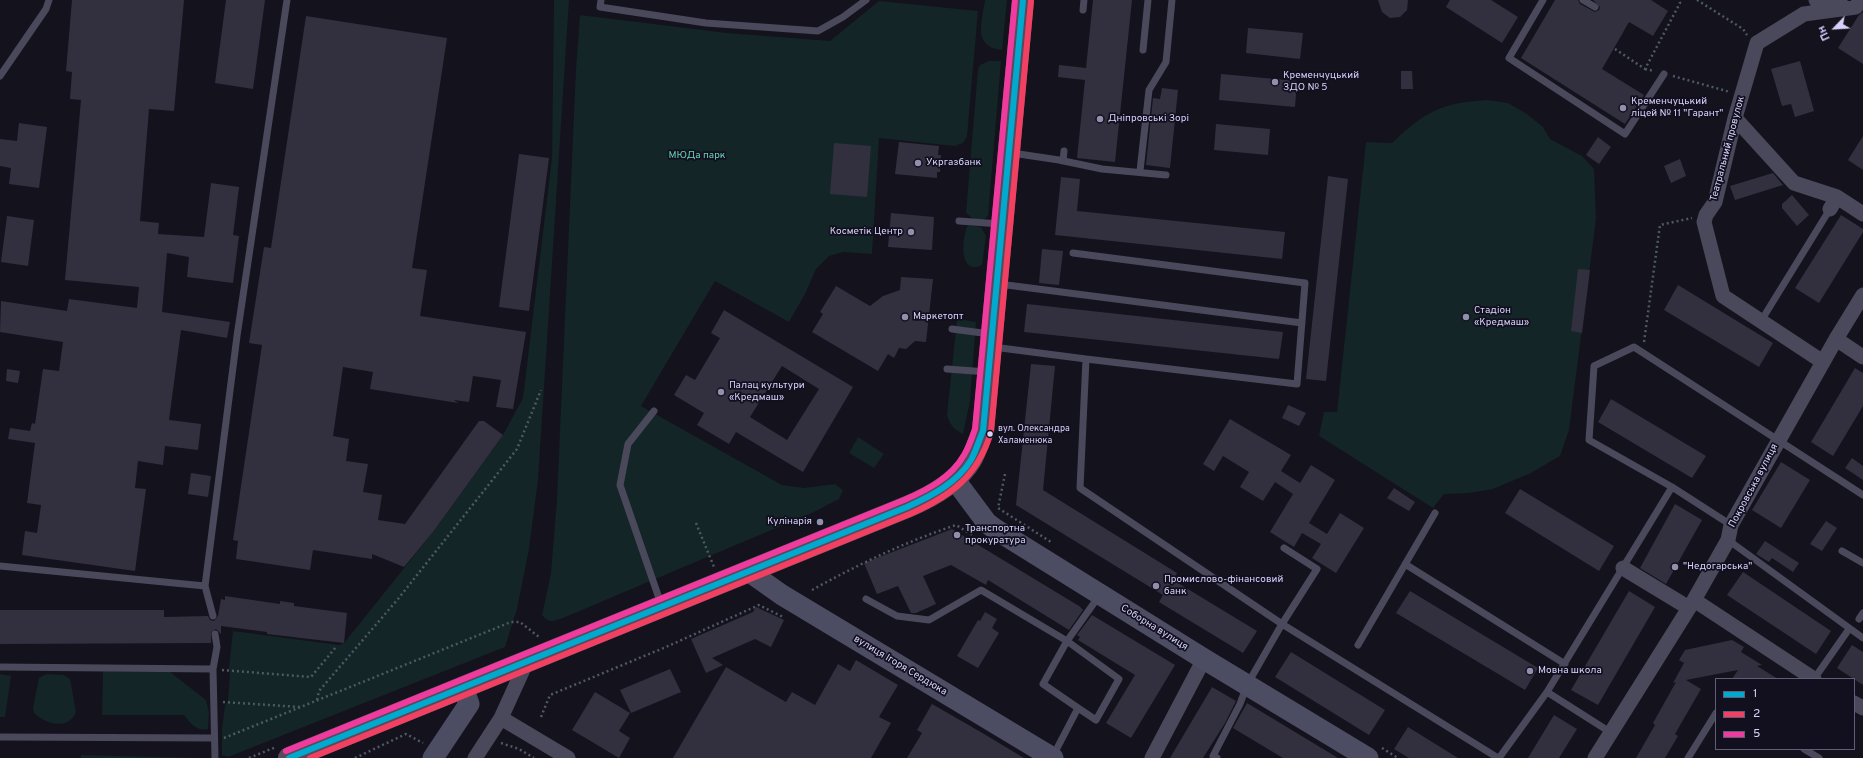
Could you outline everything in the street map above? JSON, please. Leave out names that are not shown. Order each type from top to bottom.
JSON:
[{"type":"highway","points":[[290,758],[919,502],[955,480],[971,460],[983,431],[1023,0]]},
{"type":"street","points":[[1816,0],[1860,6]]},
{"type":"street","points":[[1756,48],[1757,43],[1804,14],[1860,6]]},
{"type":"street","name":"Театральний провулок","points":[[1756,48],[1735,118],[1715,202],[1706,215],[1704,222],[1723,296],[1823,362]]},
{"type":"street","points":[[1735,118],[1794,183],[1833,203],[1863,214]]},
{"type":"street","name":"Покровська вулиця","points":[[1595,758],[1692,604],[1728,540],[1731,525],[1836,339],[1863,295]]},
{"type":"street","points":[[1836,339],[1863,357]]},
{"type":"street","name":"Соборна вулиця","points":[[955,480],[987,523],[994,529],[1204,659],[1368,758]]},
{"type":"street","points":[[1623,568],[1692,604],[1812,678]]},
{"type":"street","name":"вулиця Ігоря Сердюка","points":[[748,571],[782,595],[1053,758]]},
{"type":"street","points":[[1152,758],[1204,659]]},
{"type":"street","points":[[475,758],[501,718],[527,661]]},
{"type":"street","points":[[433,758],[469,704],[463,687]]},
{"type":"street","points":[[501,718],[568,758]]},
{"type":"lane","points":[[0,76],[46,9],[49,0]]},
{"type":"lane","points":[[213,616],[205,586],[237,336],[287,0]]},
{"type":"lane","points":[[601,0],[600,7],[706,23],[818,31],[843,17],[866,0]]},
{"type":"lane","points":[[1083,10],[1084,0]]},
{"type":"lane","points":[[1143,50],[1148,0]]},
{"type":"lane","points":[[1140,171],[1149,90],[1166,62],[1172,0]]},
{"type":"lane","points":[[1543,0],[1509,58],[1625,134],[1664,74]]},
{"type":"lane","points":[[1583,0],[1596,7]]},
{"type":"lane","points":[[1063,161],[1064,151]]},
{"type":"lane","points":[[1009,153],[1063,161],[1102,169],[1140,171],[1166,175]]},
{"type":"lane","points":[[1761,321],[1833,203]]},
{"type":"lane","points":[[958,221],[1002,224]]},
{"type":"lane","points":[[952,329],[991,340],[1086,359],[1297,384],[1305,283],[1073,253]]},
{"type":"lane","points":[[997,284],[1302,323]]},
{"type":"lane","points":[[1731,525],[1672,487],[1590,440],[1594,366],[1634,347],[1778,442],[1863,495]]},
{"type":"lane","points":[[1086,359],[1080,488],[1282,624],[1498,758],[1547,692],[1565,664],[1672,487]]},
{"type":"lane","points":[[947,369],[988,372]]},
{"type":"lane","points":[[654,411],[628,444],[620,485],[662,606]]},
{"type":"lane","points":[[1358,645],[1435,513]]},
{"type":"lane","points":[[1728,540],[1863,638]]},
{"type":"lane","points":[[1217,758],[1213,756],[1240,704],[1247,684],[1282,624],[1317,569],[1284,548]]},
{"type":"lane","points":[[1842,551],[1863,563]]},
{"type":"lane","points":[[1405,564],[1565,664]]},
{"type":"lane","points":[[0,566],[205,586]]},
{"type":"lane","points":[[866,599],[897,616],[929,620],[981,590],[1067,641],[1119,679],[1096,720],[1043,684],[1067,641],[1100,594]]},
{"type":"lane","points":[[1815,678],[1849,629]]},
{"type":"lane","points":[[215,634],[216,647],[213,669],[215,758]]},
{"type":"lane","points":[[0,667],[213,669]]},
{"type":"lane","points":[[1547,692],[1610,732]]},
{"type":"lane","points":[[1053,758],[1078,708]]},
{"type":"lane","points":[[1688,758],[1715,715]]},
{"type":"lane","points":[[0,737],[214,738]]},
{"type":"lane","points":[[1806,750],[1819,758]]},
{"type":"path","points":[[1644,69],[1680,3],[1679,0]]},
{"type":"path","points":[[1697,0],[1743,29],[1756,48]]},
{"type":"path","points":[[1615,49],[1644,69],[1742,95]]},
{"type":"path","points":[[1642,353],[1660,225],[1706,215]]},
{"type":"path","points":[[317,700],[319,691],[398,599],[517,449],[541,390]]},
{"type":"path","points":[[998,508],[1005,474]]},
{"type":"path","points":[[696,523],[714,567]]},
{"type":"path","points":[[812,590],[860,563],[938,531]]},
{"type":"path","points":[[541,717],[550,696],[666,648],[759,605],[788,620]]},
{"type":"path","points":[[214,738],[227,738],[511,622],[520,622],[540,638]]},
{"type":"path","points":[[213,669],[311,676],[336,647]]},
{"type":"path","points":[[213,702],[300,707]]},
{"type":"green space","points":[[554,0],[569,0],[538,480],[529,549],[517,609],[505,647],[228,757],[222,755],[222,729],[225,706],[228,700],[229,668],[233,631],[339,645],[344,643],[433,532],[503,435],[523,398],[552,158]]},
{"type":"green space","points":[[985,0],[1007,0],[1002,50],[993,48],[986,44],[983,39],[981,25]]},
{"type":"green space","name":"МЮДа парк","points":[[879,1],[978,11],[967,136],[963,143],[954,146],[879,138],[872,254],[843,252],[829,256],[816,269],[805,294],[789,322],[715,281],[641,406],[782,485],[804,488],[835,484],[843,490],[839,499],[814,512],[563,618],[554,621],[547,620],[542,615],[551,573],[557,499],[576,69],[580,15],[727,33],[830,41]]},
{"type":"green space","points":[[989,61],[1001,61],[988,216],[982,221],[973,219],[966,213],[978,69],[980,65]]},
{"type":"green space","name":"Стадіон «Кредмаш»","points":[[1487,100],[1508,103],[1527,114],[1543,127],[1550,139],[1582,156],[1594,169],[1596,219],[1569,430],[1560,456],[1531,473],[1493,489],[1469,493],[1444,494],[1433,508],[1319,436],[1324,412],[1337,412],[1366,142],[1392,143],[1425,116],[1446,106],[1471,101]]},
{"type":"green space","points":[[968,225],[981,227],[986,236],[982,265],[974,267],[965,261],[964,254],[964,238]]},
{"type":"green space","points":[[957,319],[976,322],[970,401],[963,434],[952,426],[947,415]]},
{"type":"green space","points":[[858,437],[884,454],[874,468],[849,453]]},
{"type":"green space","points":[[103,671],[170,672],[206,700],[209,712],[208,729],[204,730],[197,728],[191,724],[184,715],[102,715]]},
{"type":"green space","points":[[0,674],[11,676],[5,717],[0,717]]},
{"type":"green space","points":[[46,674],[64,675],[70,679],[76,712],[73,718],[63,724],[50,723],[34,713],[33,708],[39,678]]},
{"type":"green space","points":[[81,755],[205,758],[81,758]]},
{"type":"building","points":[[72,0],[184,0],[174,111],[149,109],[140,221],[159,223],[158,234],[204,237],[211,183],[239,187],[233,235],[239,236],[233,283],[187,277],[189,257],[167,253],[162,312],[230,322],[227,338],[181,330],[169,420],[201,424],[198,450],[165,446],[163,465],[138,461],[135,488],[146,489],[135,571],[22,555],[25,531],[37,533],[41,505],[27,503],[35,443],[8,439],[10,428],[30,431],[32,423],[35,424],[43,369],[59,371],[63,342],[0,332],[1,301],[67,311],[69,299],[137,308],[139,287],[65,280],[81,100],[70,99],[72,72],[66,71]]},
{"type":"building","points":[[226,0],[265,0],[253,89],[215,83]]},
{"type":"building","name":"Дніпровські Зорі","points":[[1093,0],[1132,0],[1115,162],[1077,158],[1085,80],[1058,77],[1059,65],[1086,68]]},
{"type":"building","points":[[1378,0],[1408,0],[1407,10],[1400,17],[1390,18],[1382,12]]},
{"type":"building","points":[[1450,0],[1491,0],[1518,17],[1502,43],[1446,7]]},
{"type":"building","name":"Кременчуцький ліцей № 11 \"Гарант\"","points":[[1555,0],[1578,0],[1580,4],[1595,12],[1599,10],[1600,7],[1593,0],[1651,0],[1668,11],[1653,36],[1629,22],[1602,69],[1644,95],[1625,124],[1521,58]]},
{"type":"building","points":[[1863,12],[1863,64],[1838,48],[1859,15]]},
{"type":"building","points":[[306,16],[447,38],[412,268],[427,270],[420,316],[526,332],[513,409],[496,407],[501,380],[473,376],[469,402],[454,400],[458,403],[370,389],[373,372],[343,367],[333,436],[349,439],[346,461],[368,464],[363,492],[382,495],[378,520],[405,524],[479,421],[484,421],[503,435],[433,532],[404,567],[372,554],[372,559],[313,550],[310,570],[236,559],[238,541],[233,540],[262,345],[249,343],[264,247],[271,248]]},
{"type":"building","points":[[1248,28],[1303,33],[1300,59],[1246,53]]},
{"type":"building","points":[[1800,61],[1814,111],[1795,117],[1791,104],[1782,106],[1771,69]]},
{"type":"building","points":[[1401,71],[1412,71],[1413,89],[1401,89]]},
{"type":"building","points":[[1221,74],[1297,81],[1295,107],[1219,100]]},
{"type":"building","points":[[1162,88],[1178,90],[1170,168],[1146,165],[1153,98],[1160,99]]},
{"type":"building","points":[[19,123],[47,127],[39,188],[9,184],[11,168],[0,166],[0,139],[17,141]]},
{"type":"building","points":[[1216,124],[1270,129],[1268,155],[1214,150]]},
{"type":"building","points":[[1863,136],[1863,170],[1848,160]]},
{"type":"building","points":[[1598,137],[1611,147],[1599,164],[1586,155]]},
{"type":"building","name":"Укргазбанк","points":[[899,142],[939,146],[938,155],[941,155],[940,172],[937,172],[937,178],[895,174]]},
{"type":"building","points":[[834,143],[871,146],[867,197],[830,194]]},
{"type":"building","points":[[519,154],[549,158],[529,311],[499,307]]},
{"type":"building","points":[[1680,159],[1686,176],[1671,183],[1664,166]]},
{"type":"building","points":[[1773,173],[1783,185],[1735,200],[1730,186]]},
{"type":"building","points":[[1328,176],[1348,179],[1326,381],[1306,379]]},
{"type":"building","points":[[1061,177],[1080,179],[1077,211],[1285,232],[1282,259],[1055,235]]},
{"type":"building","points":[[1792,195],[1809,215],[1797,226],[1782,208],[1782,204]]},
{"type":"building","name":"Косметік Центр","points":[[891,213],[934,217],[932,250],[888,247]]},
{"type":"building","points":[[1841,215],[1863,229],[1863,232],[1819,303],[1795,288]]},
{"type":"building","points":[[7,216],[34,220],[28,266],[1,262]]},
{"type":"building","points":[[1042,249],[1063,251],[1059,285],[1039,283]]},
{"type":"building","points":[[1578,269],[1590,270],[1582,333],[1571,331]]},
{"type":"building","points":[[901,277],[933,279],[926,342],[915,341],[906,349],[899,348],[894,358],[888,354],[878,371],[812,332],[823,314],[820,312],[836,286],[870,306],[883,296],[900,290]]},
{"type":"building","points":[[1678,285],[1773,343],[1759,367],[1664,310]]},
{"type":"building","points":[[1027,304],[1283,332],[1279,359],[1024,332]]},
{"type":"building","name":"Палац культури «Кредмаш»","points":[[724,310],[853,387],[803,472],[736,432],[729,444],[697,425],[704,413],[674,395],[686,375],[695,380],[720,338],[711,333]],"holes":[[[782,366],[819,389],[787,440],[750,417]]]},
{"type":"building","points":[[1031,364],[1055,366],[1043,490],[1177,573],[1173,580],[1257,631],[1243,653],[1159,602],[1163,595],[1016,505]]},
{"type":"building","points":[[1855,368],[1863,373],[1863,406],[1833,456],[1811,442]]},
{"type":"building","points":[[7,369],[20,371],[18,383],[6,381]]},
{"type":"building","points":[[1611,399],[1706,456],[1692,478],[1598,422]]},
{"type":"building","points":[[1288,405],[1306,413],[1299,426],[1282,418]]},
{"type":"building","points":[[1230,419],[1291,455],[1281,471],[1300,483],[1311,465],[1335,480],[1309,523],[1327,534],[1340,513],[1364,528],[1336,573],[1312,558],[1321,544],[1302,533],[1294,547],[1270,532],[1293,494],[1275,482],[1263,501],[1240,487],[1249,472],[1223,456],[1214,471],[1203,464]]},
{"type":"building","points":[[1852,458],[1863,466],[1863,480],[1845,468]]},
{"type":"building","points":[[1781,462],[1810,480],[1781,528],[1752,510]]},
{"type":"building","points":[[191,473],[211,476],[208,497],[188,494]]},
{"type":"building","points":[[1394,488],[1415,502],[1409,511],[1387,498]]},
{"type":"building","points":[[1520,489],[1614,546],[1599,571],[1505,513]]},
{"type":"building","points":[[1675,504],[1702,520],[1666,584],[1640,568]]},
{"type":"building","points":[[1826,521],[1837,528],[1822,551],[1810,544]]},
{"type":"building","points":[[952,529],[1079,606],[1083,610],[1069,630],[988,580],[986,585],[951,565],[923,576],[936,604],[916,613],[911,613],[898,586],[877,594],[864,563]]},
{"type":"building","points":[[1765,541],[1799,563],[1793,572],[1772,558],[1769,562],[1756,554]]},
{"type":"building","points":[[1743,572],[1831,631],[1816,654],[1727,595]]},
{"type":"building","points":[[1410,591],[1538,668],[1525,690],[1396,613]]},
{"type":"building","points":[[1629,591],[1655,607],[1598,705],[1571,690]]},
{"type":"building","points":[[225,596],[280,604],[280,601],[294,603],[294,606],[347,613],[344,643],[267,634],[267,632],[221,626],[221,634],[216,629],[211,632],[211,643],[0,644],[0,610],[164,610],[164,617],[208,616],[210,620],[214,621],[218,616],[221,599],[225,600]]},
{"type":"building","points":[[756,607],[784,620],[771,647],[755,639],[712,658],[723,665],[706,673],[691,639],[753,612]]},
{"type":"building","points":[[985,612],[997,619],[992,628],[999,633],[978,668],[957,656],[978,620],[980,621]]},
{"type":"building","points":[[1092,615],[1175,665],[1131,738],[1106,723],[1135,675],[1078,640],[1080,637],[1077,635]]},
{"type":"building","points":[[1732,640],[1744,647],[1741,652],[1762,665],[1757,666],[1776,678],[1733,678],[1738,670],[1686,680],[1701,689],[1675,734],[1678,736],[1665,758],[1636,758],[1655,725],[1653,723],[1676,682],[1673,683],[1684,663],[1679,660],[1685,650]]},
{"type":"building","points":[[1852,645],[1863,652],[1863,685],[1855,680],[1855,678],[1852,678],[1837,668]]},
{"type":"building","points":[[1291,652],[1385,710],[1369,735],[1275,677]]},
{"type":"building","points":[[856,660],[898,685],[879,717],[891,723],[871,758],[673,758],[726,667],[786,702],[792,692],[815,705],[838,664],[850,671]]},
{"type":"building","points":[[670,669],[681,692],[631,713],[620,690]]},
{"type":"building","points":[[1212,687],[1236,701],[1225,723],[1203,758],[1170,758]]},
{"type":"building","points":[[595,692],[630,713],[619,731],[630,738],[619,758],[572,730]]},
{"type":"building","points":[[1247,703],[1338,758],[1283,758],[1233,728]]},
{"type":"building","points":[[932,704],[1024,758],[907,758],[922,733],[917,730]]},
{"type":"building","points":[[1554,715],[1577,729],[1559,758],[1528,758]]},
{"type":"building","points":[[1408,727],[1458,758],[1409,758],[1394,749]]},
{"type":"transit line","name":"5","points":[[286,751],[904,500],[938,482],[959,463],[966,452],[975,429],[1015,0]]},
{"type":"transit line","name":"1","points":[[289,758],[907,507],[943,488],[958,476],[971,460],[983,431],[1023,0]]},
{"type":"transit line","name":"2","points":[[310,758],[910,514],[938,500],[961,483],[979,461],[991,432],[1031,1]]},
{"type":"place","name":"Кременчуцький ЗДО № 5","points":[[1275,82]]},
{"type":"place","name":"Кременчуцький ліцей № 11 \"Гарант\"","points":[[1623,108]]},
{"type":"place","name":"Дніпровські Зорі","points":[[1100,119]]},
{"type":"place","name":"Укргазбанк","points":[[918,163]]},
{"type":"place","name":"Косметік Центр","points":[[911,232]]},
{"type":"place","name":"Маркетопт","points":[[905,317]]},
{"type":"place","name":"Стадіон «Кредмаш»","points":[[1466,317]]},
{"type":"place","name":"Палац культури «Кредмаш»","points":[[721,392]]},
{"type":"place","name":"вул. Олександра Халаменюка","points":[[990,434]]},
{"type":"place","name":"Кулінарія","points":[[820,522]]},
{"type":"place","name":"Транспортна прокуратура","points":[[957,535]]},
{"type":"place","name":"\"Недогарська\"","points":[[1675,567]]},
{"type":"place","name":"Промислово-фінансовий банк","points":[[1156,586]]},
{"type":"place","name":"Мовна школа","points":[[1530,671]]}]
